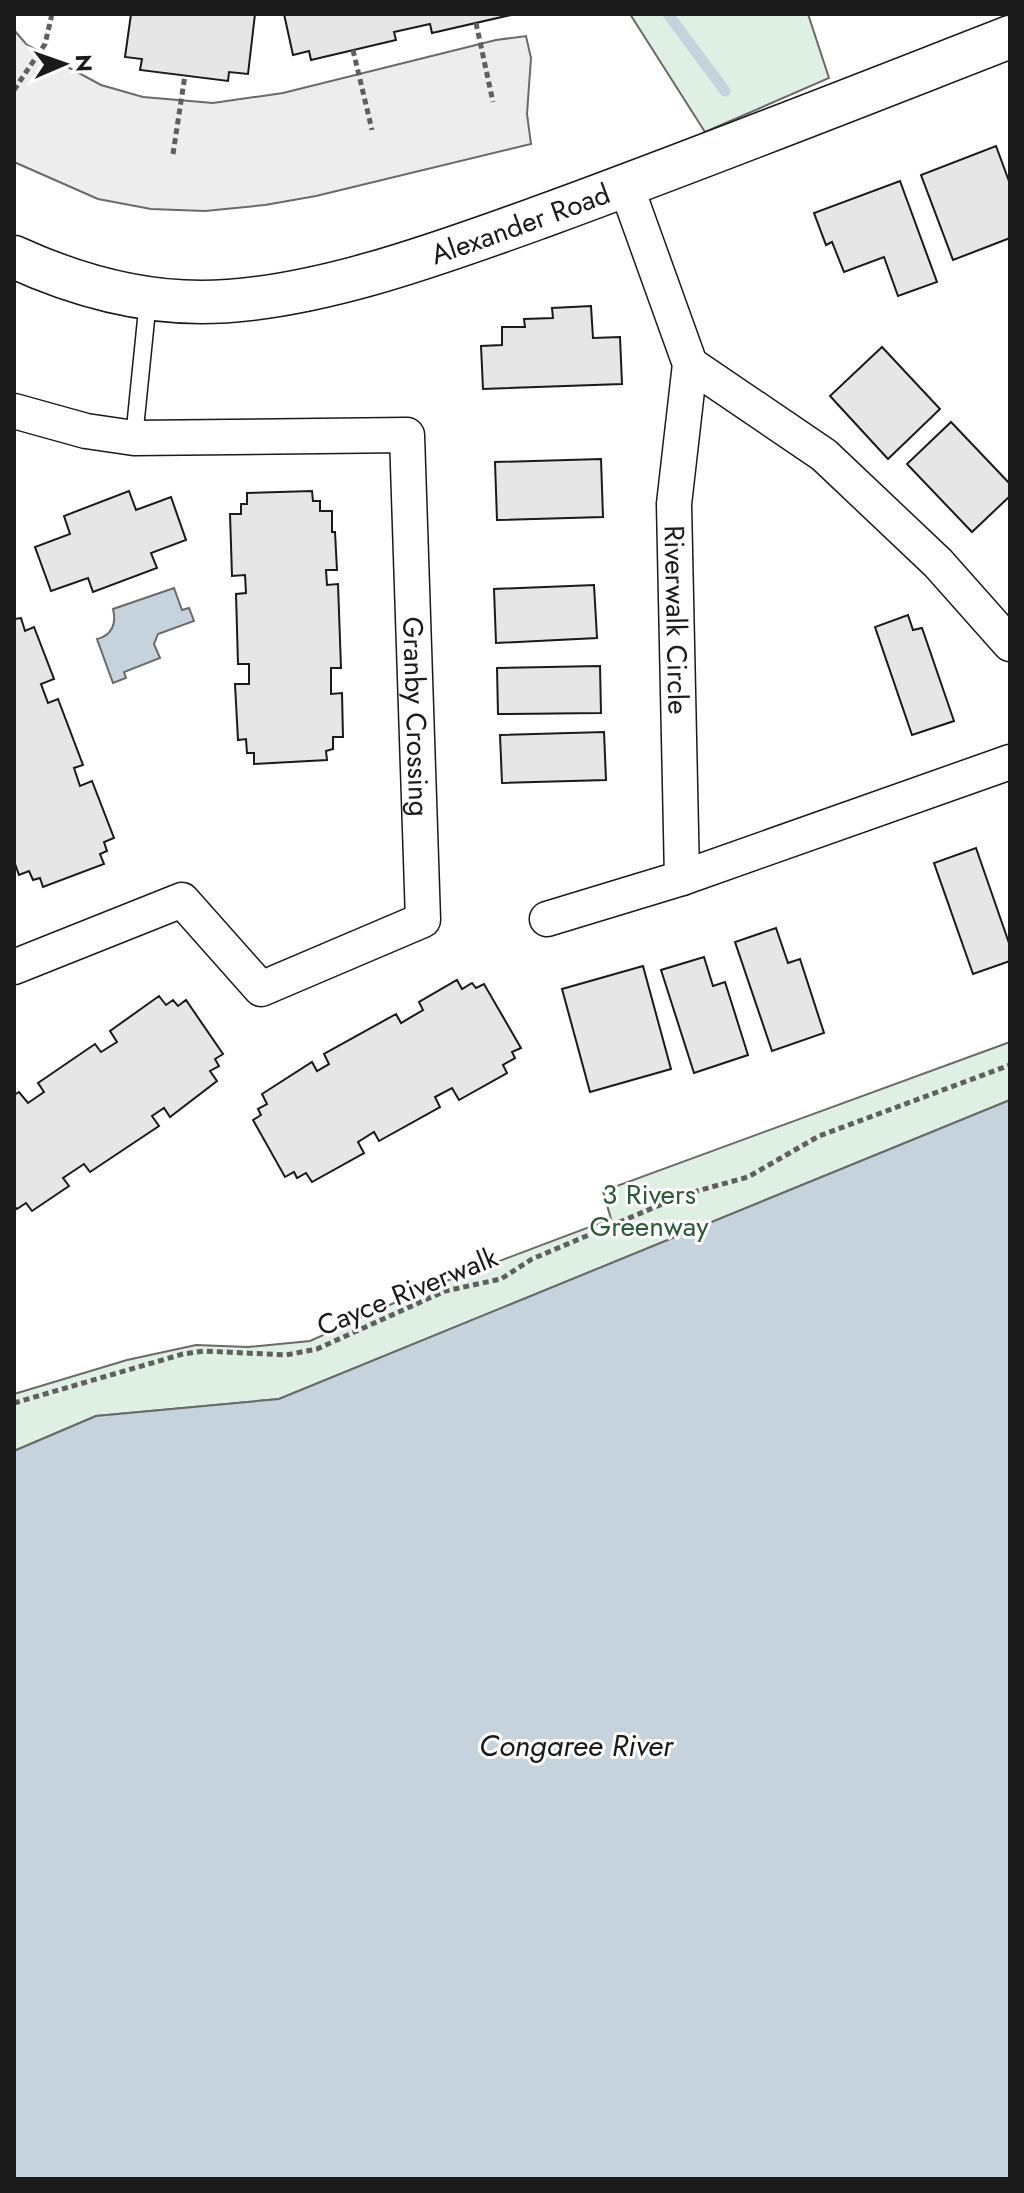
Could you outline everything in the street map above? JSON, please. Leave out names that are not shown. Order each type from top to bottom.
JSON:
[{"type":"street","name":"Alexander Road","points":[[14,257],[56,276],[148,300],[248,299],[338,281],[407,263],[626,186],[1010,37]]},
{"type":"street","name":"Riverwalk Circle","points":[[626,186],[690,364],[674,504],[682,878]]},
{"type":"street","points":[[690,364],[824,455],[938,563],[1010,644]]},
{"type":"street","name":"Granby Crossing","points":[[14,411],[86,431],[134,438],[407,435],[423,920],[261,989],[182,900],[14,967]]},
{"type":"street","points":[[547,919],[682,878],[1010,762]]},
{"type":"lane","points":[[134,438],[148,300]]},
{"type":"path","points":[[14,90],[45,44],[52,14]]},
{"type":"path","points":[[476,23],[493,102]]},
{"type":"path","points":[[353,50],[372,130]]},
{"type":"path","points":[[173,154],[185,75]]},
{"type":"path","name":"Cayce Riverwalk","points":[[14,1403],[159,1360],[204,1351],[303,1353],[430,1298],[501,1279],[532,1259],[686,1194],[748,1177],[819,1136],[1010,1065]]},
{"type":"green space","points":[[630,14],[808,14],[829,78],[705,132]]},
{"type":"green space","name":"3 Rivers Greenway","points":[[1010,1042],[1010,1100],[279,1399],[96,1416],[14,1451],[14,1394],[127,1360],[196,1345],[248,1347],[310,1341],[425,1289],[611,1219],[603,1191]]},
{"type":"shaded area","points":[[14,30],[27,45],[101,85],[143,97],[213,103],[283,93],[496,40],[526,36],[531,58],[527,114],[531,144],[316,196],[265,205],[205,211],[151,209],[98,199],[14,162]]},
{"type":"water","points":[[174,588],[182,610],[189,608],[194,621],[158,634],[154,644],[160,658],[124,672],[126,678],[113,683],[97,639],[112,628],[113,609]]},
{"type":"water","name":"Congaree River","points":[[1010,1100],[1010,2179],[14,2179],[14,1451],[96,1416],[279,1399]]},
{"type":"building","points":[[131,14],[255,14],[248,74],[229,72],[228,81],[140,70],[142,59],[125,57]]},
{"type":"building","points":[[284,14],[515,14],[432,33],[430,24],[394,32],[396,40],[311,60],[309,51],[293,55]]},
{"type":"building","points":[[996,146],[1010,184],[1010,238],[953,260],[921,175]]},
{"type":"building","points":[[900,181],[937,282],[898,296],[884,257],[844,272],[832,242],[826,245],[814,213]]},
{"type":"building","points":[[591,306],[593,338],[620,337],[622,384],[483,389],[481,346],[502,345],[502,327],[525,327],[524,319],[553,318],[552,308]]},
{"type":"building","points":[[882,347],[940,409],[888,459],[830,396]]},
{"type":"building","points":[[951,422],[1010,484],[1010,496],[972,532],[907,464]]},
{"type":"building","points":[[601,459],[603,517],[497,520],[495,462]]},
{"type":"building","points":[[129,491],[136,510],[171,497],[186,540],[151,553],[157,568],[93,592],[88,578],[51,591],[35,547],[70,534],[64,516]]},
{"type":"building","points":[[312,491],[313,501],[320,501],[320,511],[332,511],[332,532],[335,532],[337,570],[326,570],[327,585],[338,584],[341,668],[331,668],[331,694],[342,693],[343,737],[333,737],[333,749],[326,751],[327,760],[254,764],[254,753],[247,753],[246,739],[238,740],[235,684],[249,684],[249,664],[238,664],[236,594],[246,593],[245,575],[232,576],[230,514],[241,514],[241,504],[247,504],[247,493]]},
{"type":"building","points":[[594,585],[597,638],[496,643],[494,589]]},
{"type":"building","points":[[908,615],[913,630],[922,628],[954,721],[912,735],[875,627]]},
{"type":"building","points":[[21,618],[25,631],[34,627],[54,679],[41,684],[48,703],[58,699],[83,765],[74,768],[80,786],[92,781],[114,838],[104,842],[107,851],[100,854],[104,864],[43,887],[40,878],[33,880],[29,871],[19,875],[14,861],[14,619]]},
{"type":"building","points":[[600,666],[601,713],[498,714],[497,668]]},
{"type":"building","points":[[604,732],[606,780],[502,783],[500,735]]},
{"type":"building","points":[[976,848],[1010,946],[1010,961],[973,974],[934,863]]},
{"type":"building","points":[[776,928],[788,963],[800,959],[824,1033],[772,1051],[735,942]]},
{"type":"building","points":[[704,957],[713,986],[725,982],[748,1055],[694,1073],[661,970]]},
{"type":"building","points":[[643,966],[671,1069],[590,1092],[562,989]]},
{"type":"building","points":[[457,980],[462,989],[472,983],[476,988],[484,984],[521,1048],[512,1052],[515,1058],[503,1065],[507,1073],[459,1100],[452,1088],[435,1097],[440,1107],[379,1141],[374,1132],[358,1142],[364,1153],[312,1182],[306,1173],[297,1178],[294,1172],[285,1177],[253,1120],[261,1115],[258,1109],[267,1104],[262,1094],[312,1062],[317,1071],[329,1064],[324,1054],[396,1014],[401,1023],[423,1010],[419,1002]]},
{"type":"building","points":[[159,996],[166,1005],[173,1000],[178,1006],[186,1000],[223,1054],[215,1059],[219,1066],[210,1071],[217,1081],[170,1117],[164,1108],[152,1116],[159,1126],[90,1172],[84,1164],[63,1178],[69,1186],[32,1211],[26,1203],[17,1209],[14,1206],[14,1095],[19,1092],[28,1103],[44,1092],[38,1083],[95,1044],[101,1052],[117,1042],[110,1031]]},
{"type":"waterway","points":[[668,14],[725,91]]}]
